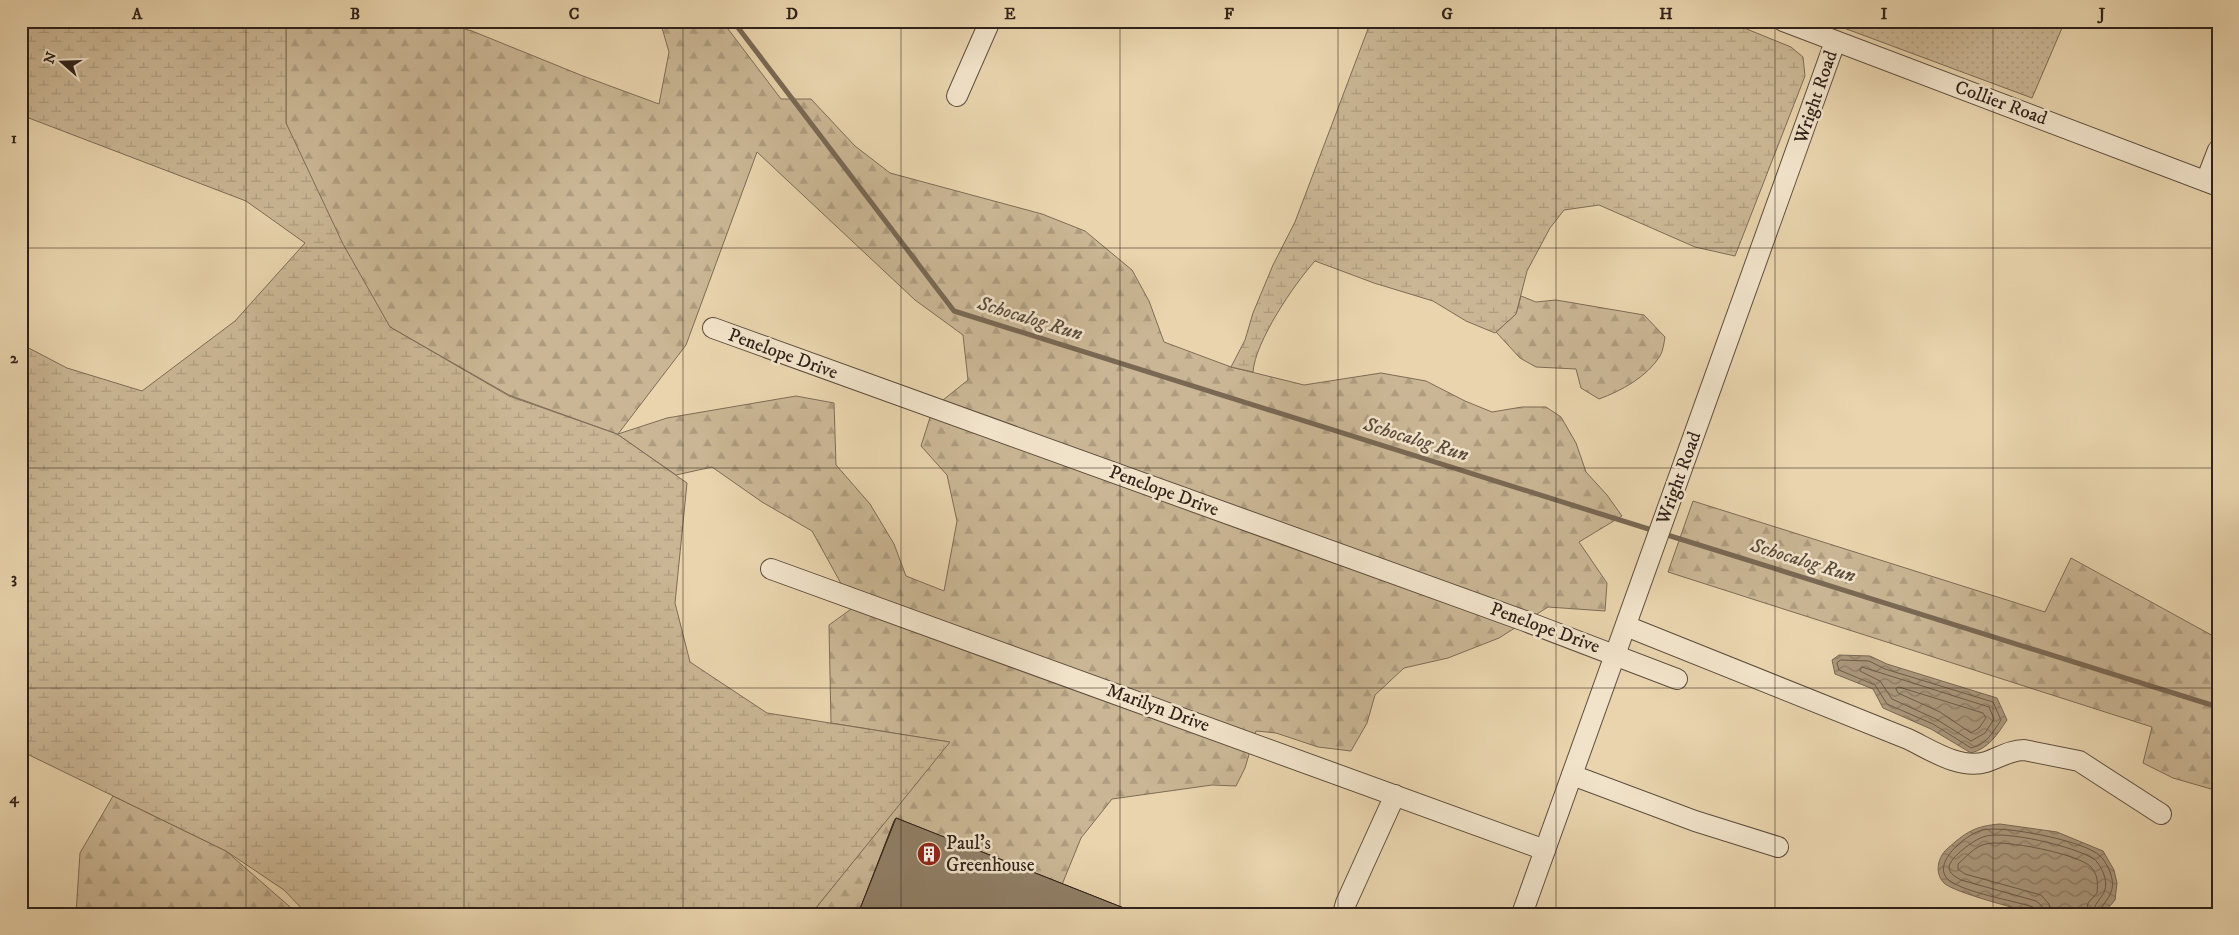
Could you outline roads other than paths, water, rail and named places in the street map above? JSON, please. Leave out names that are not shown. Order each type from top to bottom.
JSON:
[{"type":"street","points":[[957,96],[990,21]]},
{"type":"street","name":"Collier Road","points":[[1783,21],[2212,183]]},
{"type":"street","name":"Wright Road","points":[[1522,914],[1835,42]]},
{"type":"street","points":[[2212,183],[2218,150]]},
{"type":"street","name":"Penelope Drive","points":[[713,328],[1615,654],[1677,679]]},
{"type":"street","name":"Marilyn Drive","points":[[771,569],[1545,850]]},
{"type":"street","points":[[1626,626],[1908,739],[1954,760],[1977,765],[2017,750],[2024,750],[2079,761],[2161,814]]},
{"type":"street","points":[[1572,775],[1695,821],[1778,847]]},
{"type":"street","points":[[1343,914],[1346,903],[1395,795]]},
{"type":"water","points":[[1839,655],[1870,656],[1887,664],[1997,698],[2007,720],[1988,744],[1971,753],[1931,729],[1883,708],[1873,689],[1835,674],[1832,660]]},
{"type":"water","points":[[2000,824],[2057,832],[2103,851],[2114,870],[2117,883],[2115,900],[2103,914],[2041,914],[2006,906],[1950,887],[1944,883],[1939,875],[1938,865],[1944,852],[1960,838],[1977,828]]},
{"type":"waterway","name":"Schocalog Run","points":[[733,21],[954,311],[1655,531]]},
{"type":"waterway","name":"Schocalog Run","points":[[1664,534],[2218,707]]},
{"type":"place","name":"Paul's Greenhouse","points":[[929,854]]}]
